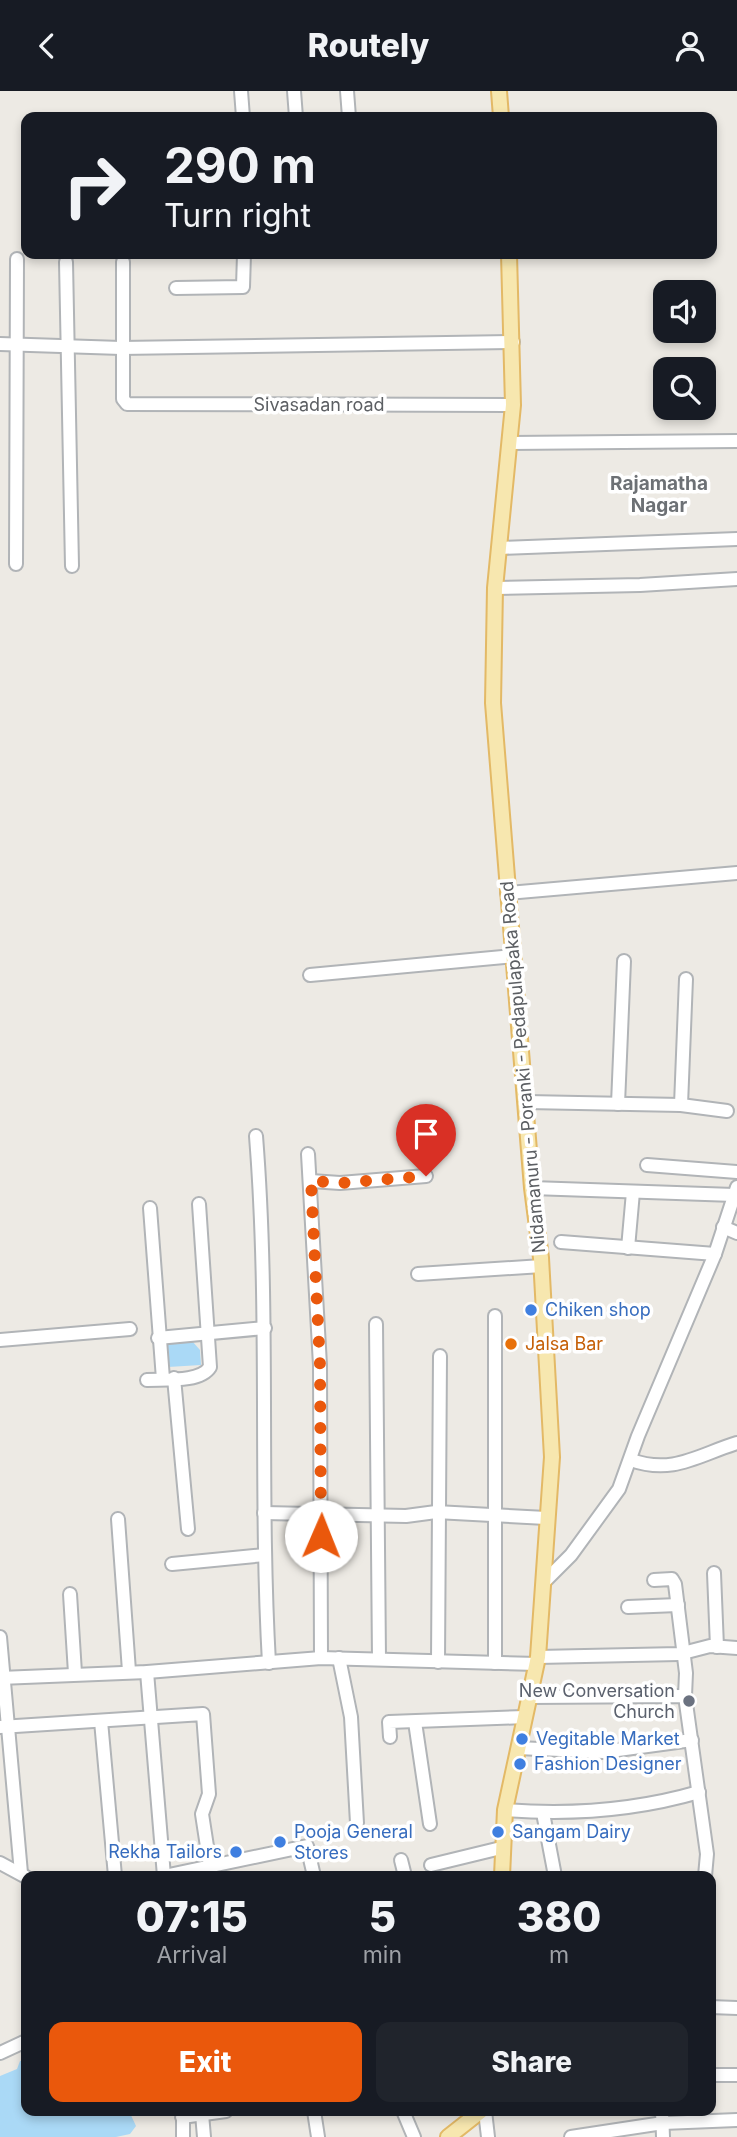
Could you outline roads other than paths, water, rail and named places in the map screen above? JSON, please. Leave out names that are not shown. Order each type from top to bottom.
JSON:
[{"type":"main road","points":[[499,91],[501,112]]},
{"type":"main road","name":"Nidamanuru - Poranki - Pedapulapaka Road","points":[[502,1871],[500,1847],[505,1811],[537,1661],[552,1457],[542,1266],[532,1188],[493,703],[495,588],[513,405],[509,259]]},
{"type":"main road","points":[[450,2136],[476,2116]]},
{"type":"street","points":[[241,91],[243,112]]},
{"type":"street","points":[[294,91],[296,112]]},
{"type":"street","points":[[347,91],[349,112]]},
{"type":"street","points":[[16,564],[14,344],[17,259]]},
{"type":"street","points":[[176,288],[243,287],[244,259]]},
{"type":"street","points":[[66,262],[72,566]]},
{"type":"street","points":[[121,348],[123,262]]},
{"type":"street","points":[[0,344],[121,348],[513,342]]},
{"type":"street","name":"Sivasadan road","points":[[121,348],[125,403],[513,405]]},
{"type":"street","points":[[510,443],[737,441]]},
{"type":"street","points":[[500,548],[737,539]]},
{"type":"street","points":[[495,588],[737,579]]},
{"type":"street","points":[[507,893],[737,873]]},
{"type":"street","points":[[310,975],[514,956]]},
{"type":"street","points":[[618,1104],[624,961]]},
{"type":"street","points":[[681,1105],[686,978]]},
{"type":"street","points":[[527,1102],[681,1105],[727,1111]]},
{"type":"street","points":[[256,1136],[265,1328],[264,1513],[269,1663]]},
{"type":"street","points":[[308,1154],[320,1365],[321,1658]]},
{"type":"street","points":[[647,1165],[737,1172]]},
{"type":"street","points":[[311,1181],[340,1183],[426,1176]]},
{"type":"street","points":[[532,1188],[633,1192],[735,1191],[715,1254],[638,1436],[619,1489],[600,1519],[571,1555],[544,1582]]},
{"type":"street","points":[[628,1248],[633,1192]]},
{"type":"street","points":[[147,1380],[196,1377],[208,1372],[199,1204]]},
{"type":"street","points":[[150,1207],[158,1338],[169,1378],[188,1529]]},
{"type":"street","points":[[723,1227],[737,1233]]},
{"type":"street","points":[[561,1242],[715,1254]]},
{"type":"street","points":[[418,1274],[542,1266]]},
{"type":"street","points":[[495,1316],[495,1663]]},
{"type":"street","points":[[376,1324],[379,1659]]},
{"type":"street","points":[[158,1338],[265,1328]]},
{"type":"street","points":[[0,1340],[130,1329]]},
{"type":"street","points":[[438,1662],[436,1512],[440,1356]]},
{"type":"street","points":[[631,1460],[651,1467],[672,1466],[737,1443]]},
{"type":"street","points":[[264,1513],[377,1515],[436,1512],[547,1518]]},
{"type":"street","points":[[118,1519],[129,1671]]},
{"type":"street","points":[[172,1565],[265,1555]]},
{"type":"street","points":[[714,1573],[717,1647]]},
{"type":"street","points":[[654,1580],[674,1581],[683,1652],[685,1696],[707,1854],[705,1871]]},
{"type":"street","points":[[70,1594],[75,1674]]},
{"type":"street","points":[[628,1607],[678,1605]]},
{"type":"street","points":[[0,1637],[4,1727],[22,1871]]},
{"type":"street","points":[[1,1678],[147,1672],[321,1658],[495,1663],[683,1652],[717,1647],[737,1649]]},
{"type":"street","points":[[339,1658],[351,1717],[357,1823]]},
{"type":"street","points":[[147,1672],[164,1871]]},
{"type":"street","points":[[529,1697],[685,1696]]},
{"type":"street","points":[[4,1727],[203,1714],[209,1794],[202,1814],[210,1866]]},
{"type":"street","points":[[390,1737],[388,1722],[525,1717]]},
{"type":"street","points":[[102,1721],[115,1871]]},
{"type":"street","points":[[415,1722],[430,1823]]},
{"type":"street","points":[[518,1748],[603,1752],[692,1740]]},
{"type":"street","points":[[505,1811],[543,1813],[658,1804],[699,1793]]},
{"type":"street","points":[[543,1813],[554,1871]]},
{"type":"street","points":[[187,1871],[307,1846],[313,1871]]},
{"type":"street","points":[[431,1865],[500,1847]]},
{"type":"street","points":[[401,1860],[404,1871]]},
{"type":"street","points":[[0,1863],[21,1874]]},
{"type":"street","points":[[716,2007],[737,2008]]},
{"type":"street","points":[[0,2053],[21,2043]]},
{"type":"street","points":[[716,2075],[737,2075]]},
{"type":"street","points":[[182,2116],[183,2137]]},
{"type":"street","points":[[202,2116],[204,2137]]},
{"type":"street","points":[[315,2116],[318,2137]]},
{"type":"street","points":[[405,2116],[414,2137]]},
{"type":"street","points":[[484,2116],[488,2137]]},
{"type":"street","points":[[571,2137],[663,2117],[703,2116],[737,2120]]},
{"type":"street","points":[[663,2117],[663,2137]]},
{"type":"water","points":[[192,1341],[200,1350],[201,1365],[168,1367],[165,1345]]},
{"type":"water","points":[[20,2061],[21,2116],[131,2116],[136,2126],[130,2134],[116,2137],[0,2137],[0,2076],[17,2069]]},
{"type":"place","name":"Chiken shop","points":[[531,1310]]},
{"type":"place","name":"Jalsa Bar","points":[[511,1344]]},
{"type":"place","name":"New Conversation Church","points":[[689,1701]]},
{"type":"place","name":"Vegitable Market","points":[[522,1739]]},
{"type":"place","name":"Fashion Designer","points":[[520,1764]]},
{"type":"place","name":"Sangam Dairy","points":[[498,1832]]},
{"type":"place","name":"Pooja General Stores","points":[[280,1842]]},
{"type":"place","name":"Rekha Tailors","points":[[236,1852]]},
{"type":"district","name":"Rajamatha Nagar","points":[[659,494]]}]
